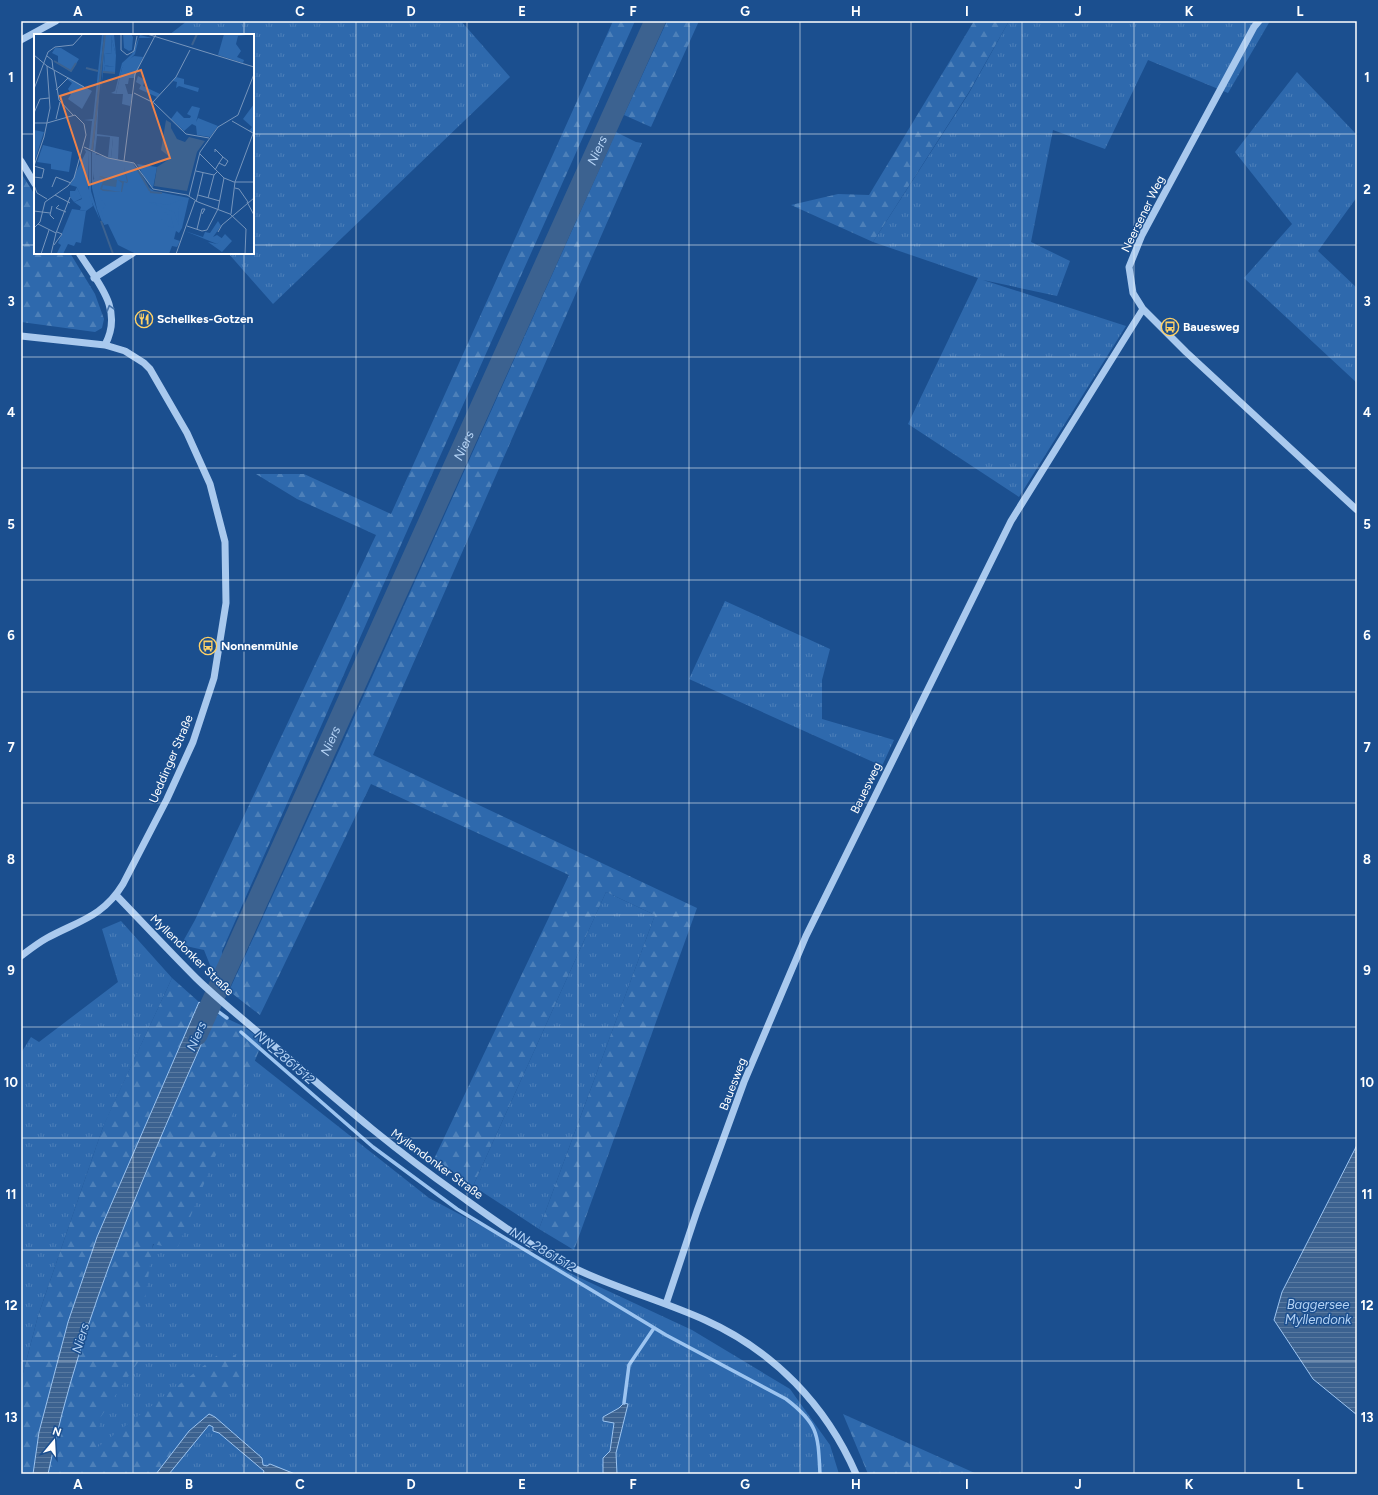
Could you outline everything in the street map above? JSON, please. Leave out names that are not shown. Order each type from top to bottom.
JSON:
[{"type":"street","points":[[21,40],[56,21]]},
{"type":"street","name":"Neersener Weg","points":[[1259,21],[1254,27],[1142,235],[1129,267],[1133,293],[1143,309],[1186,352],[1357,510]]},
{"type":"street","points":[[21,161],[34,182]]},
{"type":"street","points":[[80,254],[107,298],[112,312],[113,326],[105,345]]},
{"type":"street","points":[[94,278],[131,254]]},
{"type":"street","name":"Bauesweg","points":[[666,1304],[697,1211],[744,1082],[806,936],[1011,521],[1143,309]]},
{"type":"street","name":"Ueddinger Straße","points":[[21,336],[105,345],[125,351],[144,363],[164,392],[187,433],[210,484],[225,542],[226,603],[214,678],[193,742],[164,806],[116,895]]},
{"type":"street","points":[[21,956],[46,939],[98,913],[116,895]]},
{"type":"street","name":"Myllendonker Straße","points":[[116,895],[207,987],[356,1116],[457,1194],[535,1245],[574,1268],[707,1321],[741,1339],[787,1374],[826,1419],[856,1474]]},
{"type":"green space","points":[[187,21],[461,21],[510,77],[273,304],[229,254],[254,254],[254,34],[170,34]]},
{"type":"green space","points":[[613,21],[635,21],[437,463],[222,951],[223,965],[214,975],[204,950],[181,945],[195,920],[376,535],[297,499],[256,474],[304,474],[391,514]]},
{"type":"green space","points":[[667,21],[699,21],[651,127],[624,115]]},
{"type":"green space","points":[[974,21],[1009,21],[969,92],[873,242],[791,205],[838,194],[869,195]]},
{"type":"green space","points":[[1009,21],[1270,21],[1228,93],[1148,60],[1105,149],[1053,130],[1031,242],[1070,261],[1057,296],[983,280],[1126,326],[1019,497],[908,424],[978,278],[873,242],[969,93]]},
{"type":"green space","points":[[1297,72],[1357,135],[1357,197],[1318,251],[1357,288],[1357,383],[1244,278],[1292,224],[1235,152]]},
{"type":"green space","points":[[616,132],[636,142],[642,143],[373,755],[697,908],[574,1250],[539,1229],[655,915],[606,892],[473,1186],[434,1159],[569,875],[371,784],[260,1015],[229,991],[343,742]]},
{"type":"green space","points":[[21,173],[34,193],[34,254],[71,254],[95,294],[104,319],[102,328],[95,332],[21,322]]},
{"type":"green space","points":[[725,601],[830,649],[822,680],[822,719],[894,740],[882,766],[689,679]]},
{"type":"green space","points":[[606,892],[655,915],[539,1229],[473,1186]]},
{"type":"green space","points":[[121,921],[172,978],[103,1127],[38,1316],[21,1381],[21,1053],[31,1037],[39,1042],[118,982],[102,929]]},
{"type":"green space","points":[[172,978],[199,1002],[97,1237],[68,1322],[39,1432],[33,1474],[21,1474],[21,1381],[38,1316],[104,1124]]},
{"type":"green space","points":[[215,1013],[243,1026],[263,1041],[177,1249],[153,1244],[143,1313],[143,1355],[100,1418],[98,1447],[228,1347],[247,1371],[209,1414],[189,1431],[156,1474],[48,1474],[62,1414],[79,1355],[119,1239]]},
{"type":"green space","points":[[240,1049],[429,1198],[576,1276],[692,1330],[790,1389],[830,1445],[839,1474],[86,1474],[127,1305]]},
{"type":"green space","points":[[843,1414],[977,1474],[868,1474]]},
{"type":"water","points":[[199,1002],[215,1013],[119,1239],[79,1355],[62,1414],[48,1474],[33,1474],[39,1432],[68,1322],[97,1237]]},
{"type":"water","name":"Baggersee Myllendonk","points":[[1357,1145],[1357,1415],[1313,1379],[1274,1320],[1282,1292]]},
{"type":"water","points":[[624,1403],[628,1404],[616,1453],[617,1474],[603,1474],[603,1458],[610,1451],[614,1423],[603,1421],[603,1417],[619,1408]]},
{"type":"water","points":[[209,1414],[215,1417],[262,1458],[263,1465],[267,1466],[270,1464],[295,1474],[263,1474],[264,1471],[219,1433],[213,1431],[213,1427],[209,1425],[169,1474],[156,1474],[189,1431]]},
{"type":"waterway","name":"Niers","points":[[197,1035],[655,21]]},
{"type":"waterway","name":"NN_2861512","points":[[209,1005],[227,1018]]},
{"type":"waterway","name":"NN_2861512","points":[[241,1032],[373,1147],[457,1209],[666,1335],[786,1399],[805,1416],[815,1431],[820,1474]]},
{"type":"waterway","points":[[624,1403],[629,1365],[654,1328]]},
{"type":"place","name":"Schellkes-Gotzen","points":[[144,319]]},
{"type":"place","name":"Bauesweg","points":[[1170,327]]},
{"type":"place","name":"Nonnenmühle","points":[[208,646]]}]
